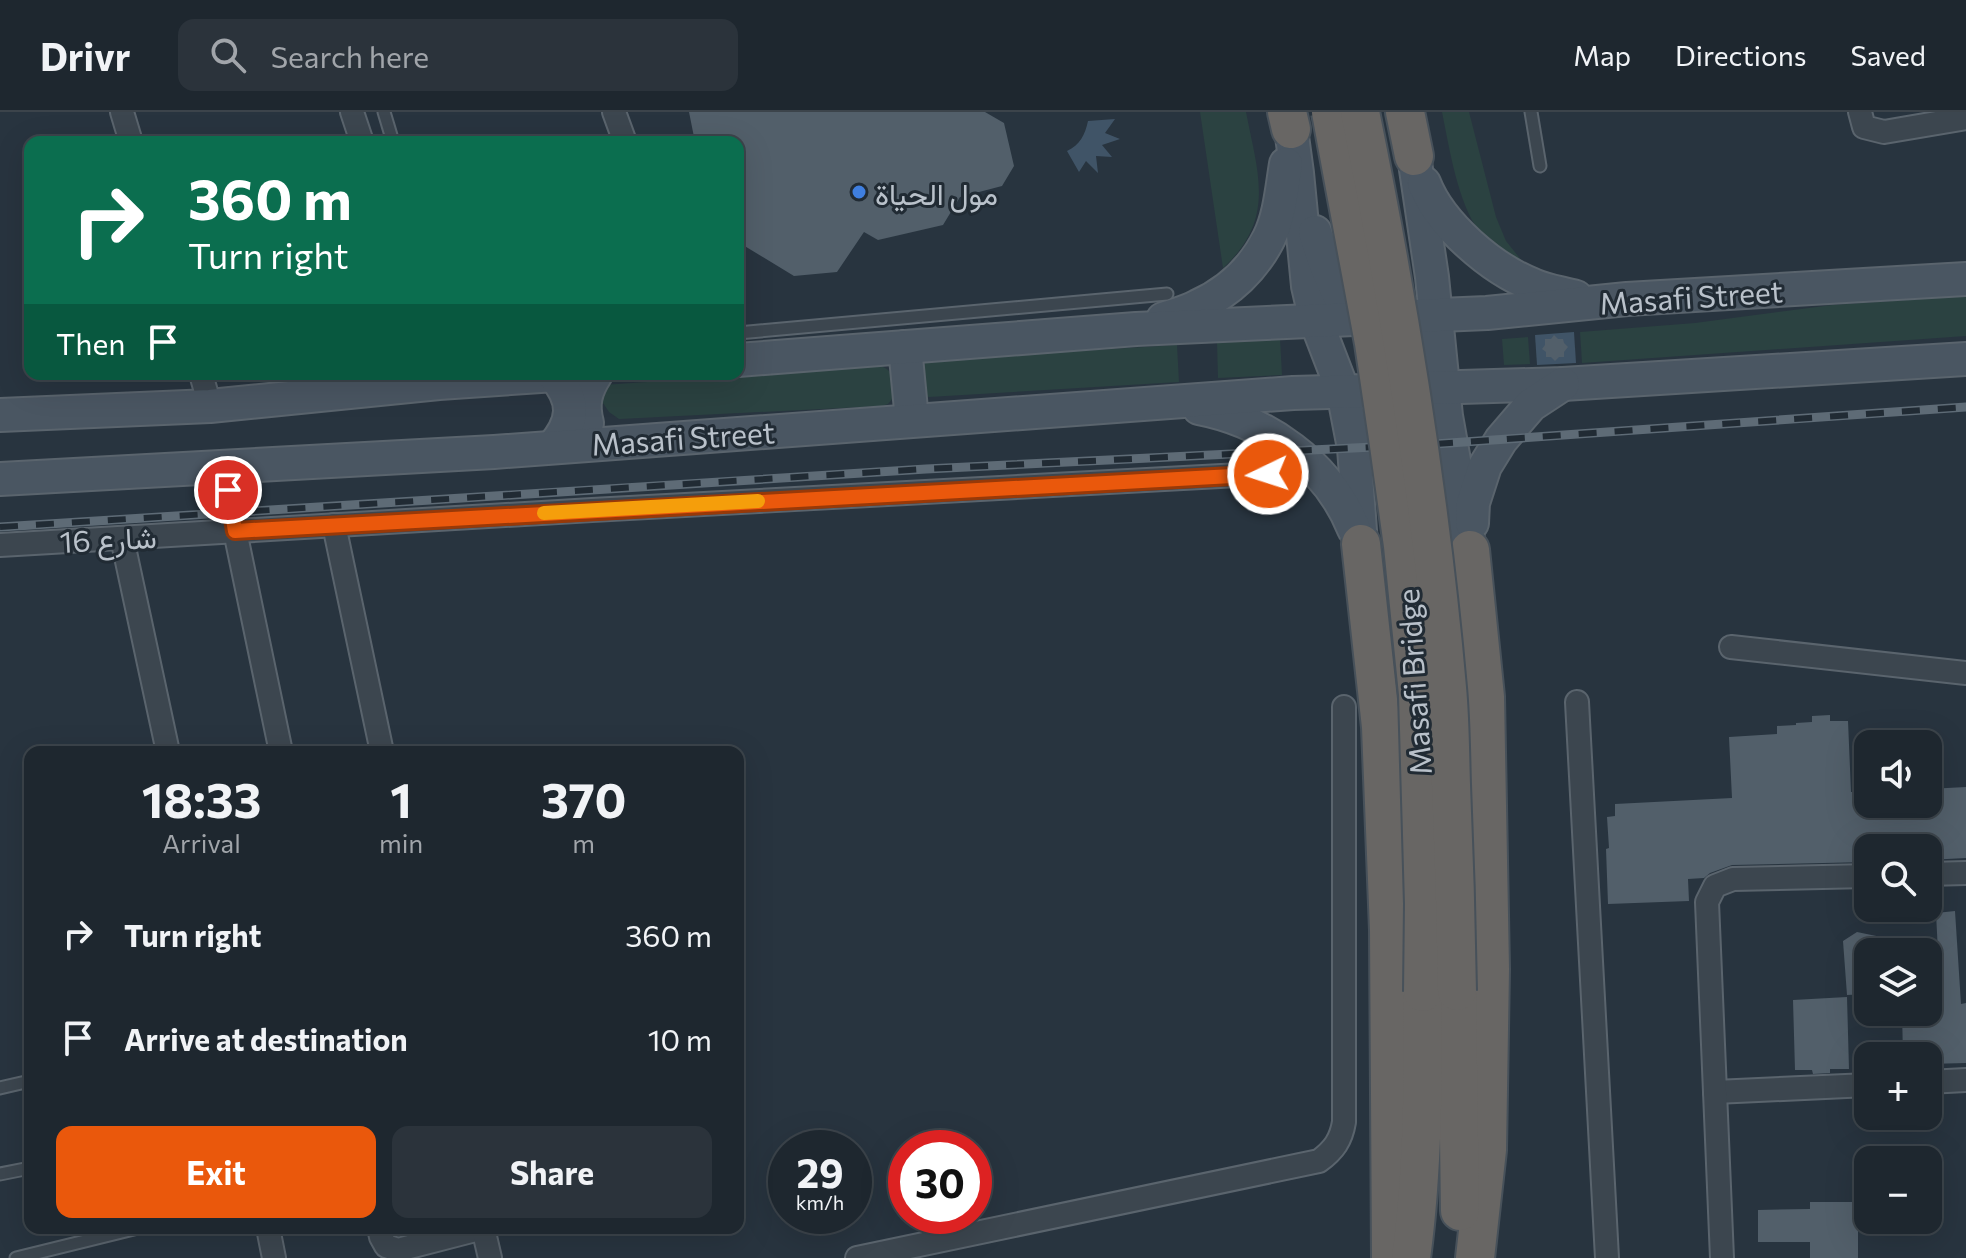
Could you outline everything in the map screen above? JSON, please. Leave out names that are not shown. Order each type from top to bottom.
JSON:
[{"type":"highway","name":"Masafi Bridge","points":[[1331,112],[1374,343],[1403,546],[1418,694],[1424,904],[1440,992],[1460,1258]]},
{"type":"highway","name":"Masafi Bridge","points":[[1360,112],[1413,404],[1447,691],[1456,903],[1423,1117],[1411,1258]]},
{"type":"highway","points":[[1405,112],[1414,156]]},
{"type":"highway","points":[[1360,534],[1381,727],[1389,930],[1391,1258]]},
{"type":"highway","points":[[1468,537],[1485,697],[1490,969],[1487,1150],[1475,1258]]},
{"type":"main road","points":[[744,360],[1136,329],[1354,319],[1324,261],[1302,186],[1289,121]]},
{"type":"main road","points":[[1136,329],[1199,306],[1232,286],[1254,262],[1270,236],[1281,195],[1289,121]]},
{"type":"main road","points":[[1414,156],[1420,194],[1432,384],[1450,442],[1468,537]]},
{"type":"main road","points":[[1414,156],[1428,194],[1455,231],[1495,264],[1533,285],[1579,298],[1627,299]]},
{"type":"main road","points":[[1302,186],[1325,232],[1341,243]]},
{"type":"main road","points":[[1302,186],[1308,286],[1316,321],[1354,391],[1360,534]]},
{"type":"main road","points":[[1399,231],[1407,222],[1420,194]]},
{"type":"main road","name":"Masafi Street","points":[[1426,316],[1627,299],[1966,279]]},
{"type":"main road","points":[[905,347],[912,420]]},
{"type":"main road","points":[[1432,384],[1563,384],[1966,359]]},
{"type":"main road","points":[[0,415],[210,406],[436,380]]},
{"type":"main road","points":[[553,447],[564,435],[569,423],[569,398],[562,380]]},
{"type":"main road","points":[[592,380],[584,410],[593,434],[603,444]]},
{"type":"main road","points":[[1468,537],[1473,503],[1485,466],[1501,440],[1531,405],[1563,384]]},
{"type":"main road","name":"Masafi Street","points":[[0,479],[603,444],[1354,391]]},
{"type":"main road","points":[[1176,403],[1222,412],[1265,431],[1303,458],[1336,492],[1360,534]]},
{"type":"main road","points":[[1360,534],[1370,504],[1381,494]]},
{"type":"main road","points":[[1442,496],[1448,499],[1468,537]]},
{"type":"street","points":[[122,112],[129,136]]},
{"type":"street","points":[[352,112],[360,136]]},
{"type":"street","points":[[614,112],[623,136]]},
{"type":"street","points":[[1860,112],[1864,127],[1884,132],[1966,118]]},
{"type":"street","points":[[203,380],[210,406]]},
{"type":"street","points":[[224,467],[280,746]]},
{"type":"street","name":"شارع 16","points":[[0,545],[1317,473]]},
{"type":"street","points":[[334,525],[381,746]]},
{"type":"street","points":[[122,538],[167,746]]},
{"type":"street","points":[[1731,647],[1966,673]]},
{"type":"street","points":[[1577,702],[1607,1258]]},
{"type":"street","points":[[857,1258],[1319,1161],[1330,1153],[1338,1143],[1344,1122],[1344,707]]},
{"type":"street","points":[[1942,874],[1966,873]]},
{"type":"street","points":[[1722,1258],[1707,902],[1715,886],[1733,879],[1854,876]]},
{"type":"street","points":[[1942,1081],[1966,1080]]},
{"type":"street","points":[[1715,1092],[1854,1086]]},
{"type":"street","points":[[269,1234],[274,1258]]},
{"type":"street","points":[[380,1234],[386,1246],[398,1250],[460,1234]]},
{"type":"street","points":[[484,1234],[490,1258]]},
{"type":"lane","points":[[384,112],[391,136]]},
{"type":"lane","points":[[1531,112],[1540,166]]},
{"type":"lane","points":[[744,332],[1167,294]]},
{"type":"lane","points":[[0,1088],[24,1082]]},
{"type":"lane","points":[[0,1174],[24,1169]]},
{"type":"lane","points":[[16,1258],[114,1234]]},
{"type":"green space","points":[[1200,112],[1246,112],[1258,176],[1257,213],[1251,232],[1223,268]]},
{"type":"green space","points":[[1442,112],[1469,112],[1496,217],[1506,241],[1522,261],[1489,240],[1472,220],[1455,175]]},
{"type":"green space","points":[[1966,296],[1966,336],[1582,363],[1580,332],[1695,323],[1832,305]]},
{"type":"green space","points":[[1528,337],[1530,364],[1504,365],[1502,339]]},
{"type":"green space","points":[[1280,338],[1282,375],[1218,378],[1217,342]]},
{"type":"green space","points":[[1177,345],[1179,382],[929,397],[925,394],[923,367],[927,360]]},
{"type":"green space","points":[[881,366],[892,375],[893,398],[882,406],[619,419],[609,412],[599,397],[603,385],[676,380],[744,380],[744,375]]},
{"type":"water","points":[[1115,119],[1105,133],[1120,139],[1102,145],[1112,157],[1096,156],[1098,173],[1086,161],[1079,172],[1067,151],[1081,139],[1088,121]]},
{"type":"water","points":[[1574,332],[1576,363],[1537,365],[1535,335]]},
{"type":"building","name":"مول الحياة","points":[[689,112],[985,112],[1004,123],[1014,166],[1002,186],[960,197],[943,225],[878,240],[864,232],[837,272],[794,276],[744,246],[744,136],[694,136]]},
{"type":"building","points":[[1554,335],[1563,339],[1568,347],[1564,357],[1555,361],[1546,357],[1542,349],[1545,339],[1551,339]]},
{"type":"building","points":[[1830,715],[1830,721],[1848,721],[1854,818],[1942,818],[1942,788],[1966,787],[1966,858],[1942,859],[1942,834],[1854,834],[1854,862],[1732,865],[1704,878],[1688,879],[1689,901],[1608,904],[1607,817],[1615,816],[1615,804],[1732,798],[1729,737],[1777,734],[1777,726],[1812,722],[1812,716]]},
{"type":"building","points":[[1955,911],[1961,1004],[1966,1003],[1966,1063],[1942,1064],[1942,1042],[1903,1042],[1902,1026],[1942,1026],[1942,938],[1937,938],[1936,922],[1942,922],[1942,912]]},
{"type":"building","points":[[1857,932],[1886,938],[1854,938],[1854,995],[1847,995],[1843,941]]},
{"type":"building","points":[[1847,997],[1849,1069],[1830,1069],[1830,1073],[1813,1074],[1812,1070],[1795,1070],[1793,1000]]},
{"type":"building","points":[[1810,1202],[1854,1202],[1858,1258],[1810,1258],[1810,1242],[1758,1242],[1758,1210],[1810,1209]]},
{"type":"railway","points":[[1435,444],[1966,407]]},
{"type":"railway","points":[[0,527],[926,469],[1374,447]]},
{"type":"slow traffic","points":[[544,513],[758,501]]},
{"type":"place","name":"مول الحياة","points":[[859,192]]},
{"type":"route","points":[[228,490],[235,531],[1268,474]]}]
